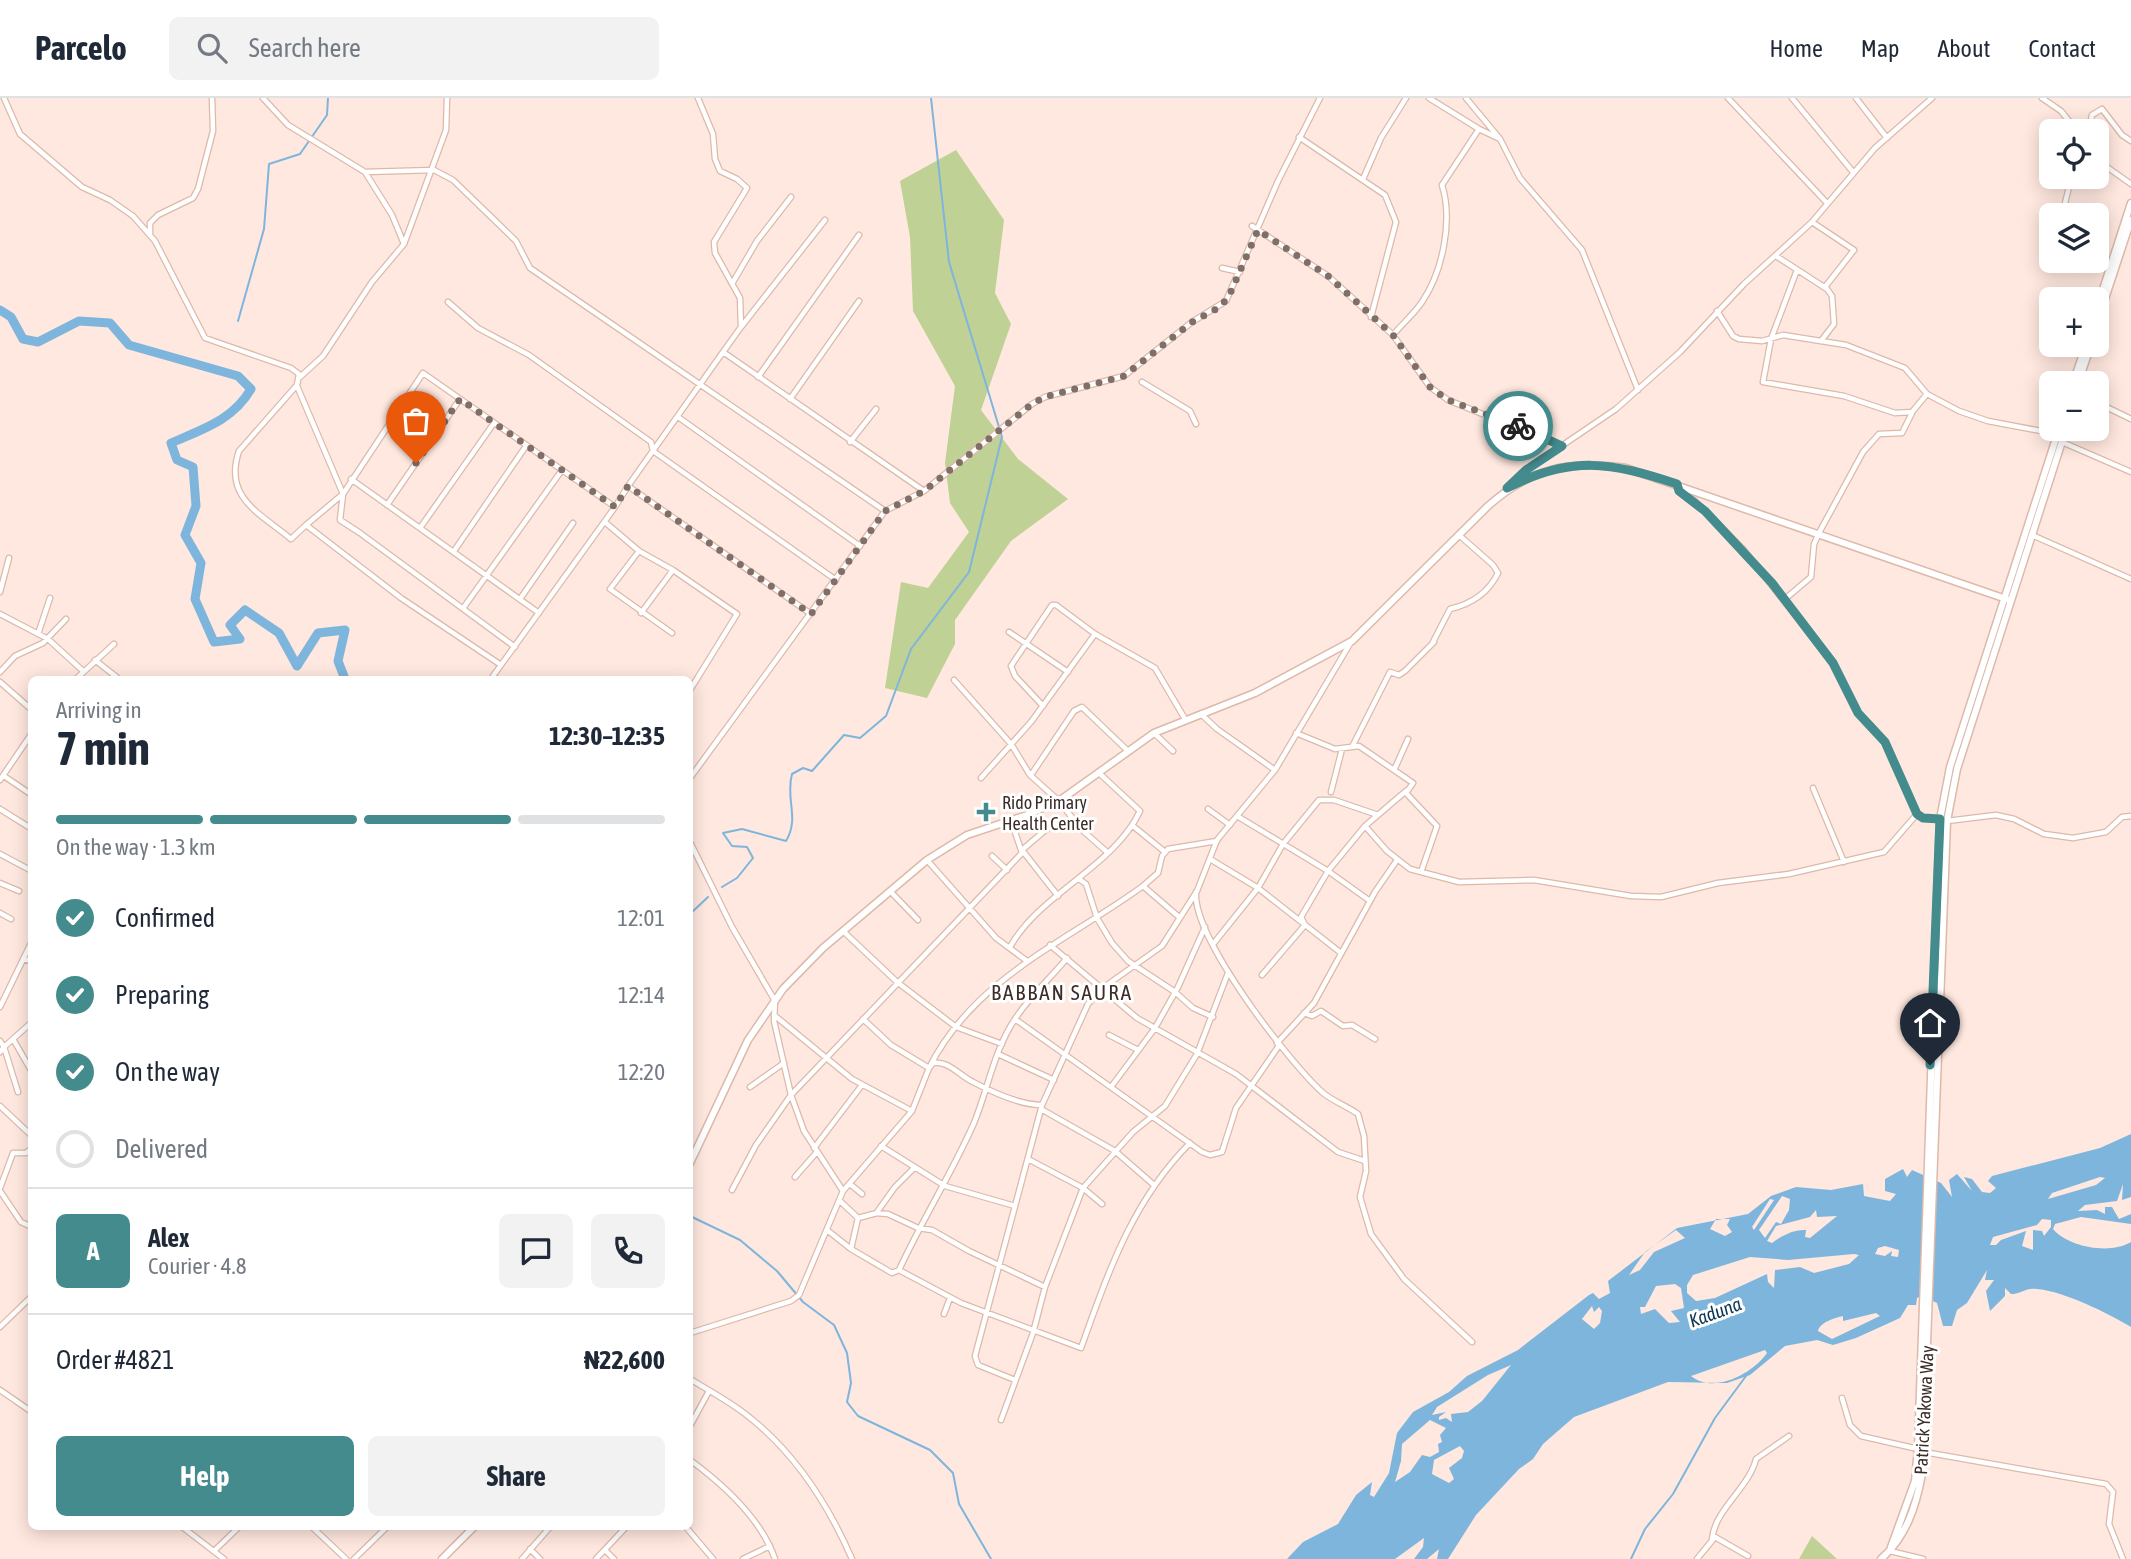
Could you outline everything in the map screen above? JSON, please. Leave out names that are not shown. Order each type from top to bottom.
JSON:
[{"type":"main road","points":[[2104,287],[2131,203]]},
{"type":"main road","points":[[2109,287],[2131,220]]},
{"type":"main road","points":[[2007,600],[2055,441]]},
{"type":"main road","points":[[2007,600],[2063,442]]},
{"type":"main road","points":[[693,1157],[748,1040],[775,1001],[802,968],[927,860],[967,835],[1059,801],[1154,733],[1255,693],[1352,641],[1507,488],[1546,470],[1580,463],[1626,468],[2007,600]]},
{"type":"main road","name":"Patrick Yakowa Way","points":[[1890,1550],[1912,1491],[1921,1451],[1944,820],[2007,600]]},
{"type":"main road","points":[[693,1148],[740,1049],[760,1015],[775,1001]]},
{"type":"main road","points":[[440,1559],[466,1530]]},
{"type":"main road","points":[[440,1559],[471,1530]]},
{"type":"main road","points":[[1881,1559],[1890,1550]]},
{"type":"street","points":[[4,98],[20,134],[82,187],[110,200],[133,216],[150,235],[196,315],[205,338],[290,368],[300,377]]},
{"type":"street","points":[[150,235],[150,223],[158,215],[193,198],[198,189],[203,162],[212,143],[212,98]]},
{"type":"street","points":[[263,98],[288,125],[365,172],[392,215],[404,244]]},
{"type":"street","points":[[343,494],[291,540],[245,502],[236,481],[235,463],[239,451],[297,386],[300,377],[323,356],[372,282],[404,244],[434,170],[446,130],[447,98]]},
{"type":"street","points":[[698,98],[705,122],[713,134],[715,159],[720,171],[737,179],[747,188],[714,242],[715,253],[740,298],[741,327]]},
{"type":"street","points":[[693,774],[885,511],[924,491],[1032,404],[1045,397],[1124,376],[1192,322],[1220,307],[1229,296],[1299,137],[1320,98]]},
{"type":"street","points":[[1363,178],[1381,138],[1406,98]]},
{"type":"street","points":[[1429,98],[1500,139]]},
{"type":"street","points":[[1466,98],[1500,139],[1520,178],[1582,250],[1638,390]]},
{"type":"street","points":[[1728,98],[1827,203]]},
{"type":"street","points":[[1792,98],[1853,172]]},
{"type":"street","points":[[1856,98],[1887,138]]},
{"type":"street","points":[[1507,488],[1526,470],[1616,409],[1638,390],[1812,222],[1853,172],[1932,98]]},
{"type":"street","points":[[2042,98],[2068,119]]},
{"type":"street","points":[[2091,119],[2092,115],[2102,109],[2131,140]]},
{"type":"street","points":[[1393,335],[1422,302],[1430,286],[1449,215],[1442,185],[1479,129]]},
{"type":"street","points":[[1299,137],[1385,195],[1396,222],[1371,317]]},
{"type":"street","points":[[2109,169],[2131,184]]},
{"type":"street","points":[[365,172],[434,170],[453,180],[516,241],[530,268],[885,511]]},
{"type":"street","points":[[733,283],[757,241],[791,197]]},
{"type":"street","points":[[494,676],[606,523],[628,486],[741,327],[825,220]]},
{"type":"street","points":[[1812,222],[1854,250],[1825,287]]},
{"type":"street","points":[[1252,226],[1328,276],[1393,335],[1430,387],[1448,400],[1562,446]]},
{"type":"street","points":[[758,377],[859,235]]},
{"type":"street","points":[[1776,256],[1825,287],[1832,296],[1834,324],[1821,341]]},
{"type":"street","points":[[1222,268],[1240,272]]},
{"type":"street","points":[[1797,270],[1771,339],[1761,380],[1765,384],[1844,396],[1895,414],[1912,412]]},
{"type":"street","points":[[790,400],[859,301]]},
{"type":"street","points":[[448,302],[478,328],[530,355],[651,442],[653,452],[836,580]]},
{"type":"street","points":[[1717,311],[1733,336],[1739,339],[1771,339],[1783,335],[1846,345],[1900,364],[1927,394],[1959,411],[1989,421],[2039,428]]},
{"type":"street","points":[[723,352],[924,491]]},
{"type":"street","points":[[515,647],[464,607],[340,520],[343,494],[351,479],[423,373],[615,507]]},
{"type":"street","points":[[1142,382],[1190,411],[1196,424]]},
{"type":"street","points":[[297,386],[343,494]]},
{"type":"street","points":[[1785,599],[1811,577],[1814,544],[1863,452],[1880,434],[1902,433],[1912,412],[1927,394]]},
{"type":"street","points":[[387,505],[460,399]]},
{"type":"street","points":[[2109,408],[2131,419]]},
{"type":"street","points":[[850,442],[876,409]]},
{"type":"street","points":[[678,417],[860,546]]},
{"type":"street","points":[[420,528],[494,423]]},
{"type":"street","points":[[2063,442],[2131,472]]},
{"type":"street","points":[[454,551],[526,446]]},
{"type":"street","points":[[464,607],[562,470]]},
{"type":"street","points":[[351,479],[539,613]]},
{"type":"street","points":[[1677,484],[1682,494],[1695,501],[1743,549],[1833,663],[1858,713],[1885,742],[1917,814],[1923,818],[1944,820],[1996,815],[2014,819],[2044,834],[2073,838],[2106,832],[2122,817],[2131,816]]},
{"type":"street","points":[[628,486],[811,614]]},
{"type":"street","points":[[520,598],[573,523]]},
{"type":"street","points":[[606,523],[639,551],[673,570],[737,614],[693,685]]},
{"type":"street","points":[[306,525],[401,598],[501,665]]},
{"type":"street","points":[[1296,733],[1342,749],[1353,745],[1390,672],[1399,675],[1405,671],[1434,642],[1450,609],[1469,604],[1493,584],[1497,573],[1493,565],[1459,535]]},
{"type":"street","points":[[2032,535],[2131,579]]},
{"type":"street","points":[[639,551],[610,589],[640,613],[649,615],[672,633]]},
{"type":"street","points":[[0,592],[9,558]]},
{"type":"street","points":[[640,613],[673,570]]},
{"type":"street","points":[[38,634],[50,598]]},
{"type":"street","points":[[1042,706],[1015,676],[1011,666],[1052,605],[1065,610],[1095,634],[1155,668],[1185,719]]},
{"type":"street","points":[[0,614],[48,639],[83,671]]},
{"type":"street","points":[[0,671],[15,656],[48,639],[66,619]]},
{"type":"street","points":[[1009,632],[1068,672]]},
{"type":"street","points":[[981,778],[1042,706],[1095,634]]},
{"type":"street","points":[[1015,1380],[975,1362],[1042,1107],[1079,1018],[1104,987],[1162,946],[1179,917],[1193,901],[1217,840],[1275,769],[1352,641]]},
{"type":"street","points":[[79,676],[114,644]]},
{"type":"street","points":[[95,660],[115,676]]},
{"type":"street","points":[[954,680],[1011,744],[1030,775],[1059,801],[1080,829],[1107,852]]},
{"type":"street","points":[[0,682],[28,706]]},
{"type":"street","points":[[1030,775],[1074,710],[1082,707],[1128,751]]},
{"type":"street","points":[[1201,713],[1217,729],[1275,769]]},
{"type":"street","points":[[1154,733],[1173,751]]},
{"type":"street","points":[[28,739],[2,778],[28,793]]},
{"type":"street","points":[[1395,768],[1408,739]]},
{"type":"street","points":[[1353,745],[1395,768],[1413,783]]},
{"type":"street","points":[[1331,792],[1342,749]]},
{"type":"street","points":[[1010,947],[1024,923],[1079,879],[1133,826],[1140,811],[1099,773]]},
{"type":"street","points":[[1305,925],[1301,917],[1328,871],[1366,826],[1413,783]]},
{"type":"street","points":[[1413,783],[1406,793],[1437,826],[1421,872]]},
{"type":"street","points":[[1813,788],[1844,862]]},
{"type":"street","points":[[1214,943],[1258,888],[1283,844],[1319,800],[1334,800],[1378,815]]},
{"type":"street","points":[[0,809],[28,826]]},
{"type":"street","points":[[1208,809],[1230,825]]},
{"type":"street","points":[[1366,826],[1397,860],[1421,872],[1459,882],[1534,880],[1632,896],[1661,897],[1718,883],[1789,873],[1884,852],[1917,814]]},
{"type":"street","points":[[1237,816],[1328,871],[1370,901]]},
{"type":"street","points":[[1011,820],[1022,850],[1058,896]]},
{"type":"street","points":[[732,1190],[756,1145],[791,1095],[1007,870],[1022,850],[1055,822]]},
{"type":"street","points":[[1133,826],[1165,852]]},
{"type":"street","points":[[693,1332],[791,1301],[799,1295],[843,1191],[912,1111],[929,1068],[956,1027],[982,996],[1050,945],[1097,918],[1143,886],[1158,873],[1165,852],[1174,847],[1217,840]]},
{"type":"street","points":[[693,848],[732,927],[775,1001],[774,1016],[791,1095],[815,1150],[843,1191]]},
{"type":"street","points":[[0,854],[28,869]]},
{"type":"street","points":[[992,856],[1007,870]]},
{"type":"street","points":[[1210,859],[1258,888],[1341,953]]},
{"type":"street","points":[[927,860],[996,938],[1027,961]]},
{"type":"street","points":[[1015,1018],[1190,1143],[1210,1155],[1222,1152],[1236,1108],[1278,1045],[1314,1003],[1370,901],[1397,860]]},
{"type":"street","points":[[1079,879],[1086,884],[1097,918],[1112,943],[1128,961],[1175,992],[1193,1008],[1213,1017]]},
{"type":"street","points":[[0,883],[19,891]]},
{"type":"street","points":[[1143,886],[1179,917]]},
{"type":"street","points":[[890,891],[918,920]]},
{"type":"street","points":[[1193,901],[1241,996],[1258,1012],[1278,1045],[1319,1090],[1358,1114],[1363,1123],[1365,1161],[1360,1197],[1371,1234],[1404,1279],[1472,1342]]},
{"type":"street","points":[[0,913],[11,919]]},
{"type":"street","points":[[1262,975],[1305,925]]},
{"type":"street","points":[[1111,1087],[1155,1028],[1205,927]]},
{"type":"street","points":[[842,931],[897,982],[956,1027],[1002,1044]]},
{"type":"street","points":[[1050,945],[1104,987],[1126,1009],[1197,1054],[1220,1064],[1338,1152],[1365,1161]]},
{"type":"street","points":[[0,1007],[28,949]]},
{"type":"street","points":[[23,958],[28,960]]},
{"type":"street","points":[[827,1230],[851,1249],[892,1273],[899,1270],[918,1228],[945,1186],[973,1125],[998,1054],[1015,1018],[1067,958]]},
{"type":"street","points":[[1000,1420],[1033,1333],[1045,1286],[1083,1188],[1115,1151],[1165,1106],[1197,1054],[1229,972]]},
{"type":"street","points":[[1304,1013],[1312,1016],[1321,1011],[1343,1026],[1352,1025],[1375,1040]]},
{"type":"street","points":[[774,1016],[862,1085],[912,1111]]},
{"type":"street","points":[[863,1019],[891,1045],[929,1068]]},
{"type":"street","points":[[2,1050],[28,1026]]},
{"type":"street","points":[[1110,1035],[1138,1050]]},
{"type":"street","points":[[13,1039],[28,1065]]},
{"type":"street","points":[[0,1041],[18,1092]]},
{"type":"street","points":[[998,1054],[1054,1080]]},
{"type":"street","points":[[929,1068],[939,1062],[946,1064],[986,1088],[1042,1107],[1115,1151],[1154,1185]]},
{"type":"street","points":[[750,1087],[784,1063]]},
{"type":"street","points":[[795,1177],[862,1085]]},
{"type":"street","points":[[0,1106],[28,1132]]},
{"type":"street","points":[[899,1270],[950,1298],[1033,1333],[1081,1348],[1122,1240],[1154,1185],[1190,1143]]},
{"type":"street","points":[[881,1146],[945,1186],[1015,1206]]},
{"type":"street","points":[[28,1151],[13,1153],[0,1189],[21,1222],[28,1225]]},
{"type":"street","points":[[1028,1159],[1083,1188],[1102,1204]]},
{"type":"street","points":[[877,1213],[895,1187],[915,1167]]},
{"type":"street","points":[[850,1183],[862,1194]]},
{"type":"street","points":[[840,1201],[858,1218]]},
{"type":"street","points":[[858,1218],[877,1213],[888,1214],[918,1228],[932,1230],[1045,1286]]},
{"type":"street","points":[[851,1249],[858,1218]]},
{"type":"street","points":[[944,1314],[950,1298]]},
{"type":"street","points":[[0,1327],[28,1300]]},
{"type":"street","points":[[693,1381],[745,1413],[794,1460],[841,1534],[852,1559]]},
{"type":"street","points":[[0,1390],[28,1409]]},
{"type":"street","points":[[693,1420],[709,1391]]},
{"type":"street","points":[[1842,1398],[1850,1425],[1861,1436],[1921,1451],[2106,1484],[2113,1492],[2109,1524],[2123,1559]]},
{"type":"street","points":[[1697,1559],[1712,1539],[1714,1527],[1753,1472],[1756,1459],[1789,1436]]},
{"type":"street","points":[[693,1462],[712,1476],[743,1506],[771,1546],[775,1559]]},
{"type":"street","points":[[186,1530],[225,1559]]},
{"type":"street","points":[[214,1551],[236,1530]]},
{"type":"street","points":[[315,1530],[346,1559]]},
{"type":"street","points":[[354,1559],[384,1530]]},
{"type":"street","points":[[522,1559],[547,1530]]},
{"type":"street","points":[[596,1559],[623,1530]]},
{"type":"street","points":[[688,1530],[713,1559]]},
{"type":"street","points":[[1712,1539],[1720,1538],[1748,1556]]},
{"type":"street","points":[[743,1559],[771,1546]]},
{"type":"street","points":[[530,1549],[540,1559]]},
{"type":"street","points":[[605,1550],[614,1559]]},
{"type":"street","points":[[1890,1550],[1923,1559]]},
{"type":"green space","points":[[956,150],[1004,220],[995,293],[1011,324],[981,410],[1018,459],[1068,499],[1011,541],[955,620],[955,644],[927,698],[885,688],[901,582],[928,588],[969,532],[950,503],[945,463],[955,386],[913,311],[910,237],[900,181]]},
{"type":"green space","points":[[1812,1536],[1837,1559],[1799,1559]]},
{"type":"water","name":"Kaduna","points":[[2131,1134],[2131,1197],[2122,1200],[2123,1184],[2117,1201],[2085,1205],[2078,1211],[2097,1210],[2105,1214],[2105,1207],[2112,1207],[2119,1219],[2131,1214],[2131,1224],[2081,1217],[2055,1224],[2053,1229],[2069,1240],[2090,1247],[2112,1248],[2131,1242],[2131,1327],[2072,1298],[2037,1289],[2011,1294],[2005,1288],[2005,1296],[1990,1311],[1986,1291],[1994,1280],[1985,1280],[1987,1270],[1967,1303],[1957,1310],[1952,1326],[1943,1326],[1937,1303],[1922,1296],[1917,1298],[1916,1305],[1908,1305],[1900,1318],[1856,1338],[1833,1345],[1817,1340],[1785,1346],[1750,1375],[1727,1383],[1716,1383],[1732,1379],[1752,1368],[1767,1353],[1765,1350],[1691,1376],[1708,1383],[1668,1382],[1574,1417],[1543,1444],[1533,1459],[1519,1469],[1476,1515],[1448,1559],[1437,1559],[1439,1549],[1427,1559],[1414,1559],[1423,1547],[1424,1538],[1395,1559],[1287,1559],[1303,1542],[1338,1524],[1356,1495],[1372,1482],[1370,1495],[1374,1497],[1389,1473],[1397,1433],[1413,1412],[1449,1392],[1467,1376],[1518,1350],[1589,1295],[1593,1293],[1599,1299],[1610,1293],[1608,1281],[1644,1253],[1629,1275],[1640,1270],[1654,1252],[1685,1238],[1676,1230],[1655,1245],[1677,1228],[1715,1220],[1710,1229],[1725,1236],[1732,1232],[1727,1225],[1730,1219],[1723,1219],[1748,1214],[1771,1196],[1796,1187],[1831,1190],[1863,1184],[1864,1196],[1890,1201],[1896,1194],[1885,1191],[1885,1179],[1903,1169],[1907,1177],[1912,1170],[1941,1183],[1952,1197],[1949,1180],[1957,1174],[1972,1191],[1964,1177],[1972,1179],[1982,1192],[1990,1193],[1996,1188],[1988,1181],[1992,1176],[2100,1148]],"holes":[[[2100,1177],[2105,1178],[2096,1185],[2048,1199],[2052,1193]],[[1782,1196],[1790,1199],[1789,1210],[1781,1224],[1776,1222],[1765,1238],[1759,1230]],[[1770,1199],[1774,1200],[1754,1230],[1752,1227]],[[1816,1210],[1817,1217],[1837,1216],[1810,1238],[1805,1237],[1806,1230],[1801,1230],[1772,1243],[1767,1241],[1776,1226],[1810,1217]],[[2042,1219],[2051,1220],[2051,1227],[2044,1236],[2042,1231],[2033,1230],[2033,1250],[2022,1246],[2026,1231],[2001,1240],[1996,1245],[1990,1245],[1993,1237],[2037,1225]],[[1885,1246],[1899,1250],[1898,1257],[1891,1256],[1892,1251],[1885,1256],[1875,1254],[1878,1248]],[[1859,1255],[1849,1264],[1814,1273],[1800,1267],[1775,1270],[1774,1288],[1768,1282],[1767,1274],[1715,1298],[1696,1301],[1687,1293],[1687,1285],[1693,1275],[1750,1257],[1788,1260]],[[1675,1284],[1681,1288],[1684,1308],[1671,1311],[1680,1322],[1669,1323],[1655,1309],[1641,1314],[1640,1307],[1645,1307],[1656,1286]],[[1592,1306],[1594,1312],[1599,1307],[1602,1311],[1600,1323],[1594,1329],[1582,1319]],[[1876,1313],[1880,1316],[1832,1339],[1818,1331],[1832,1319],[1843,1316],[1843,1321]],[[1511,1365],[1482,1401],[1468,1412],[1451,1414],[1452,1422],[1446,1418],[1439,1420],[1446,1412],[1432,1415],[1437,1407],[1488,1375]],[[1430,1420],[1446,1428],[1440,1435],[1442,1442],[1438,1444],[1439,1452],[1430,1457],[1422,1455],[1410,1472],[1395,1482],[1402,1444]],[[1460,1446],[1464,1451],[1462,1458],[1449,1468],[1454,1479],[1449,1483],[1432,1474],[1434,1460]]]},
{"type":"waterway","points":[[238,321],[264,229],[269,164],[300,154],[327,115],[328,98]]},
{"type":"waterway","points":[[722,887],[737,878],[753,858],[747,847],[732,846],[723,833],[742,829],[786,841],[792,824],[792,774],[803,768],[812,771],[844,735],[860,738],[886,716],[911,649],[969,572],[1002,437],[949,262],[931,98]]},
{"type":"waterway","points":[[0,310],[11,317],[23,339],[38,342],[79,321],[110,323],[129,345],[238,376],[251,389],[244,400],[226,416],[171,443],[177,460],[193,467],[196,506],[185,535],[201,563],[195,599],[214,642],[240,639],[230,625],[245,610],[279,633],[297,666],[318,633],[345,630],[338,661],[344,676]]},
{"type":"waterway","points":[[693,911],[708,897]]},
{"type":"waterway","points":[[693,1217],[740,1240],[777,1271],[803,1302],[834,1325],[847,1353],[851,1383],[847,1402],[858,1416],[930,1450],[953,1473],[959,1504],[991,1559]]},
{"type":"waterway","points":[[1631,1559],[1645,1529],[1673,1494],[1715,1418],[1746,1376]]},
{"type":"way so far","points":[[416,463],[460,399],[615,507],[628,486],[811,614],[885,511],[924,491],[1032,404],[1045,397],[1124,376],[1192,322],[1220,307],[1229,296],[1258,230],[1328,276],[1393,335],[1430,387],[1448,400],[1518,426]]},
{"type":"place","name":"Rido Primary Health Center","points":[[986,812]]},
{"type":"district","name":"BABBAN SAURA","points":[[1062,992]]},
{"type":"route","points":[[1518,426],[1562,446],[1526,470],[1507,488],[1546,470],[1580,463],[1626,468],[1677,484],[1682,494],[1695,501],[1743,549],[1833,663],[1858,713],[1885,742],[1896,763],[1912,808],[1923,818],[1940,819],[1930,1065]]}]
